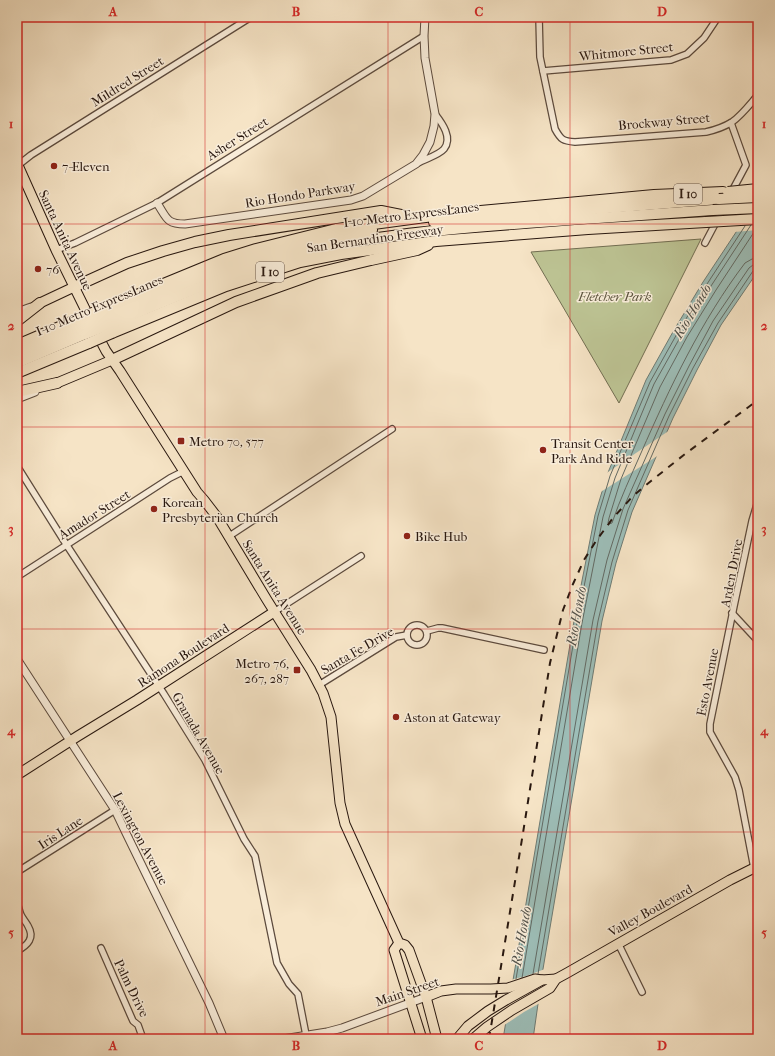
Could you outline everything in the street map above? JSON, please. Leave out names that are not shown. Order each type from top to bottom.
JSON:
[{"type":"highway","name":"San Bernardino Freeway","points":[[17,373],[83,331],[106,321],[224,259],[256,249],[336,229],[412,218],[654,195],[721,196],[758,189]]},
{"type":"highway","name":"I-10 Metro ExpressLanes","points":[[106,321],[164,291],[229,266],[293,247],[339,236],[390,227],[425,223],[721,196],[758,197]]},
{"type":"highway","name":"I-10 Metro ExpressLanes","points":[[106,321],[249,269],[306,252],[363,240],[438,230],[758,208]]},
{"type":"highway","points":[[74,287],[149,256],[195,242],[229,235],[381,211],[412,218]]},
{"type":"highway","points":[[652,225],[692,212]]},
{"type":"highway","name":"San Bernardino Freeway","points":[[17,345],[83,331],[106,321],[226,286],[300,262],[341,254],[436,241],[588,229],[758,219]]},
{"type":"highway","points":[[112,360],[236,302],[317,273],[417,250],[436,241]]},
{"type":"highway","points":[[17,321],[40,303]]},
{"type":"highway","name":"I-10 Metro ExpressLanes","points":[[17,354],[83,331]]},
{"type":"highway","name":"I-10 Metro ExpressLanes","points":[[17,363],[83,331]]},
{"type":"highway","points":[[17,392],[57,383]]},
{"type":"main road","name":"Santa Anita Avenue","points":[[17,165],[56,250],[106,351],[197,492],[217,518],[311,670],[323,693],[331,717],[340,803],[345,824],[399,943],[405,945],[409,950],[426,997],[437,1039]]},
{"type":"main road","points":[[40,303],[74,287]]},
{"type":"main road","points":[[57,383],[112,360]]},
{"type":"main road","name":"Ramona Boulevard","points":[[17,775],[274,612]]},
{"type":"main road","name":"Valley Boulevard","points":[[457,1039],[468,1026],[506,1000],[542,980],[556,979],[730,880],[756,867]]},
{"type":"main road","name":"Santa Anita Avenue","points":[[399,943],[394,950],[422,1039]]},
{"type":"main road","name":"Main Street","points":[[426,997],[441,991],[456,989],[508,988],[535,979],[542,980]]},
{"type":"main road","name":"Valley Boulevard","points":[[473,1039],[487,1027],[512,1010],[550,988],[556,979]]},
{"type":"street","name":"Mildred Street","points":[[17,165],[251,17]]},
{"type":"street","name":"Rio Hondo Parkway","points":[[157,203],[170,222],[175,224],[185,224],[326,204],[352,200],[363,196],[416,164],[430,142],[435,114],[425,58],[425,17]]},
{"type":"street","points":[[539,17],[540,57],[543,71]]},
{"type":"street","name":"Whitmore Street","points":[[543,71],[671,60],[687,54],[704,38],[718,17]]},
{"type":"street","name":"Asher Street","points":[[56,250],[75,243],[157,203],[424,36]]},
{"type":"street","name":"Brockway Street","points":[[543,71],[555,129],[560,138],[566,142],[706,132],[719,129],[732,123],[758,95]]},
{"type":"street","points":[[416,164],[444,150],[447,142],[446,134],[442,122],[435,114]]},
{"type":"street","points":[[705,243],[746,165],[732,123]]},
{"type":"street","points":[[17,312],[40,303]]},
{"type":"street","points":[[17,399],[57,383]]},
{"type":"street","points":[[228,537],[392,428]]},
{"type":"street","name":"Granada Avenue","points":[[17,466],[205,760],[244,839],[255,856],[277,963],[289,984],[298,994],[306,1035]]},
{"type":"street","name":"Amador Street","points":[[17,577],[66,544],[132,504],[170,478],[184,471]]},
{"type":"street","name":"Arden Drive","points":[[758,501],[752,521],[732,613],[758,641]]},
{"type":"street","name":"Ramona Boulevard","points":[[274,612],[361,556]]},
{"type":"street","name":"Esto Avenue","points":[[732,613],[711,716],[710,732],[735,777],[756,867]]},
{"type":"street","points":[[414,625],[420,625],[427,632],[426,640],[417,645],[411,643],[407,635],[409,629],[414,625]]},
{"type":"street","points":[[427,632],[442,628],[544,650]]},
{"type":"street","name":"Santa Fe Drive","points":[[319,685],[396,637],[407,635]]},
{"type":"street","name":"Lexington Avenue","points":[[17,659],[114,810],[209,1003],[224,1039]]},
{"type":"street","name":"Iris Lane","points":[[17,872],[114,810]]},
{"type":"street","points":[[17,903],[21,915],[31,932],[31,938],[28,943],[17,951]]},
{"type":"street","points":[[618,943],[642,992]]},
{"type":"street","name":"Palm Drive","points":[[100,948],[133,1020],[138,1025],[143,1039]]},
{"type":"street","name":"Main Street","points":[[283,1039],[306,1035],[327,1035],[426,997]]},
{"type":"green space","name":"Fletcher Park","points":[[701,239],[619,403],[531,252]]},
{"type":"water","name":"Rio Hondo","points":[[758,199],[758,271],[721,325],[673,418],[632,512],[616,563],[602,621],[543,969],[533,1039],[503,1039],[574,621],[595,515],[607,475],[646,380],[703,282]]},
{"type":"pier","points":[[758,197],[758,230],[734,232],[756,198]]},
{"type":"pier","points":[[670,430],[659,455],[599,493],[605,474]]},
{"type":"pier","points":[[545,969],[540,1003],[503,1026],[510,980]]},
{"type":"railway","points":[[489,1039],[550,663],[563,610],[573,584],[584,560],[596,541],[613,518],[633,496],[685,454],[758,400]]},
{"type":"place","name":"7-Eleven","points":[[54,166]]},
{"type":"place","name":"76","points":[[38,269]]},
{"type":"place","name":"Metro 70, 577","points":[[181,441]]},
{"type":"place","name":"Transit Center Park And Ride","points":[[543,450]]},
{"type":"place","name":"Korean Presbyterian Church","points":[[154,509]]},
{"type":"place","name":"Bike Hub","points":[[407,536]]},
{"type":"place","name":"Metro 76, 267, 287","points":[[297,670]]},
{"type":"place","name":"Aston at Gateway","points":[[396,717]]}]
